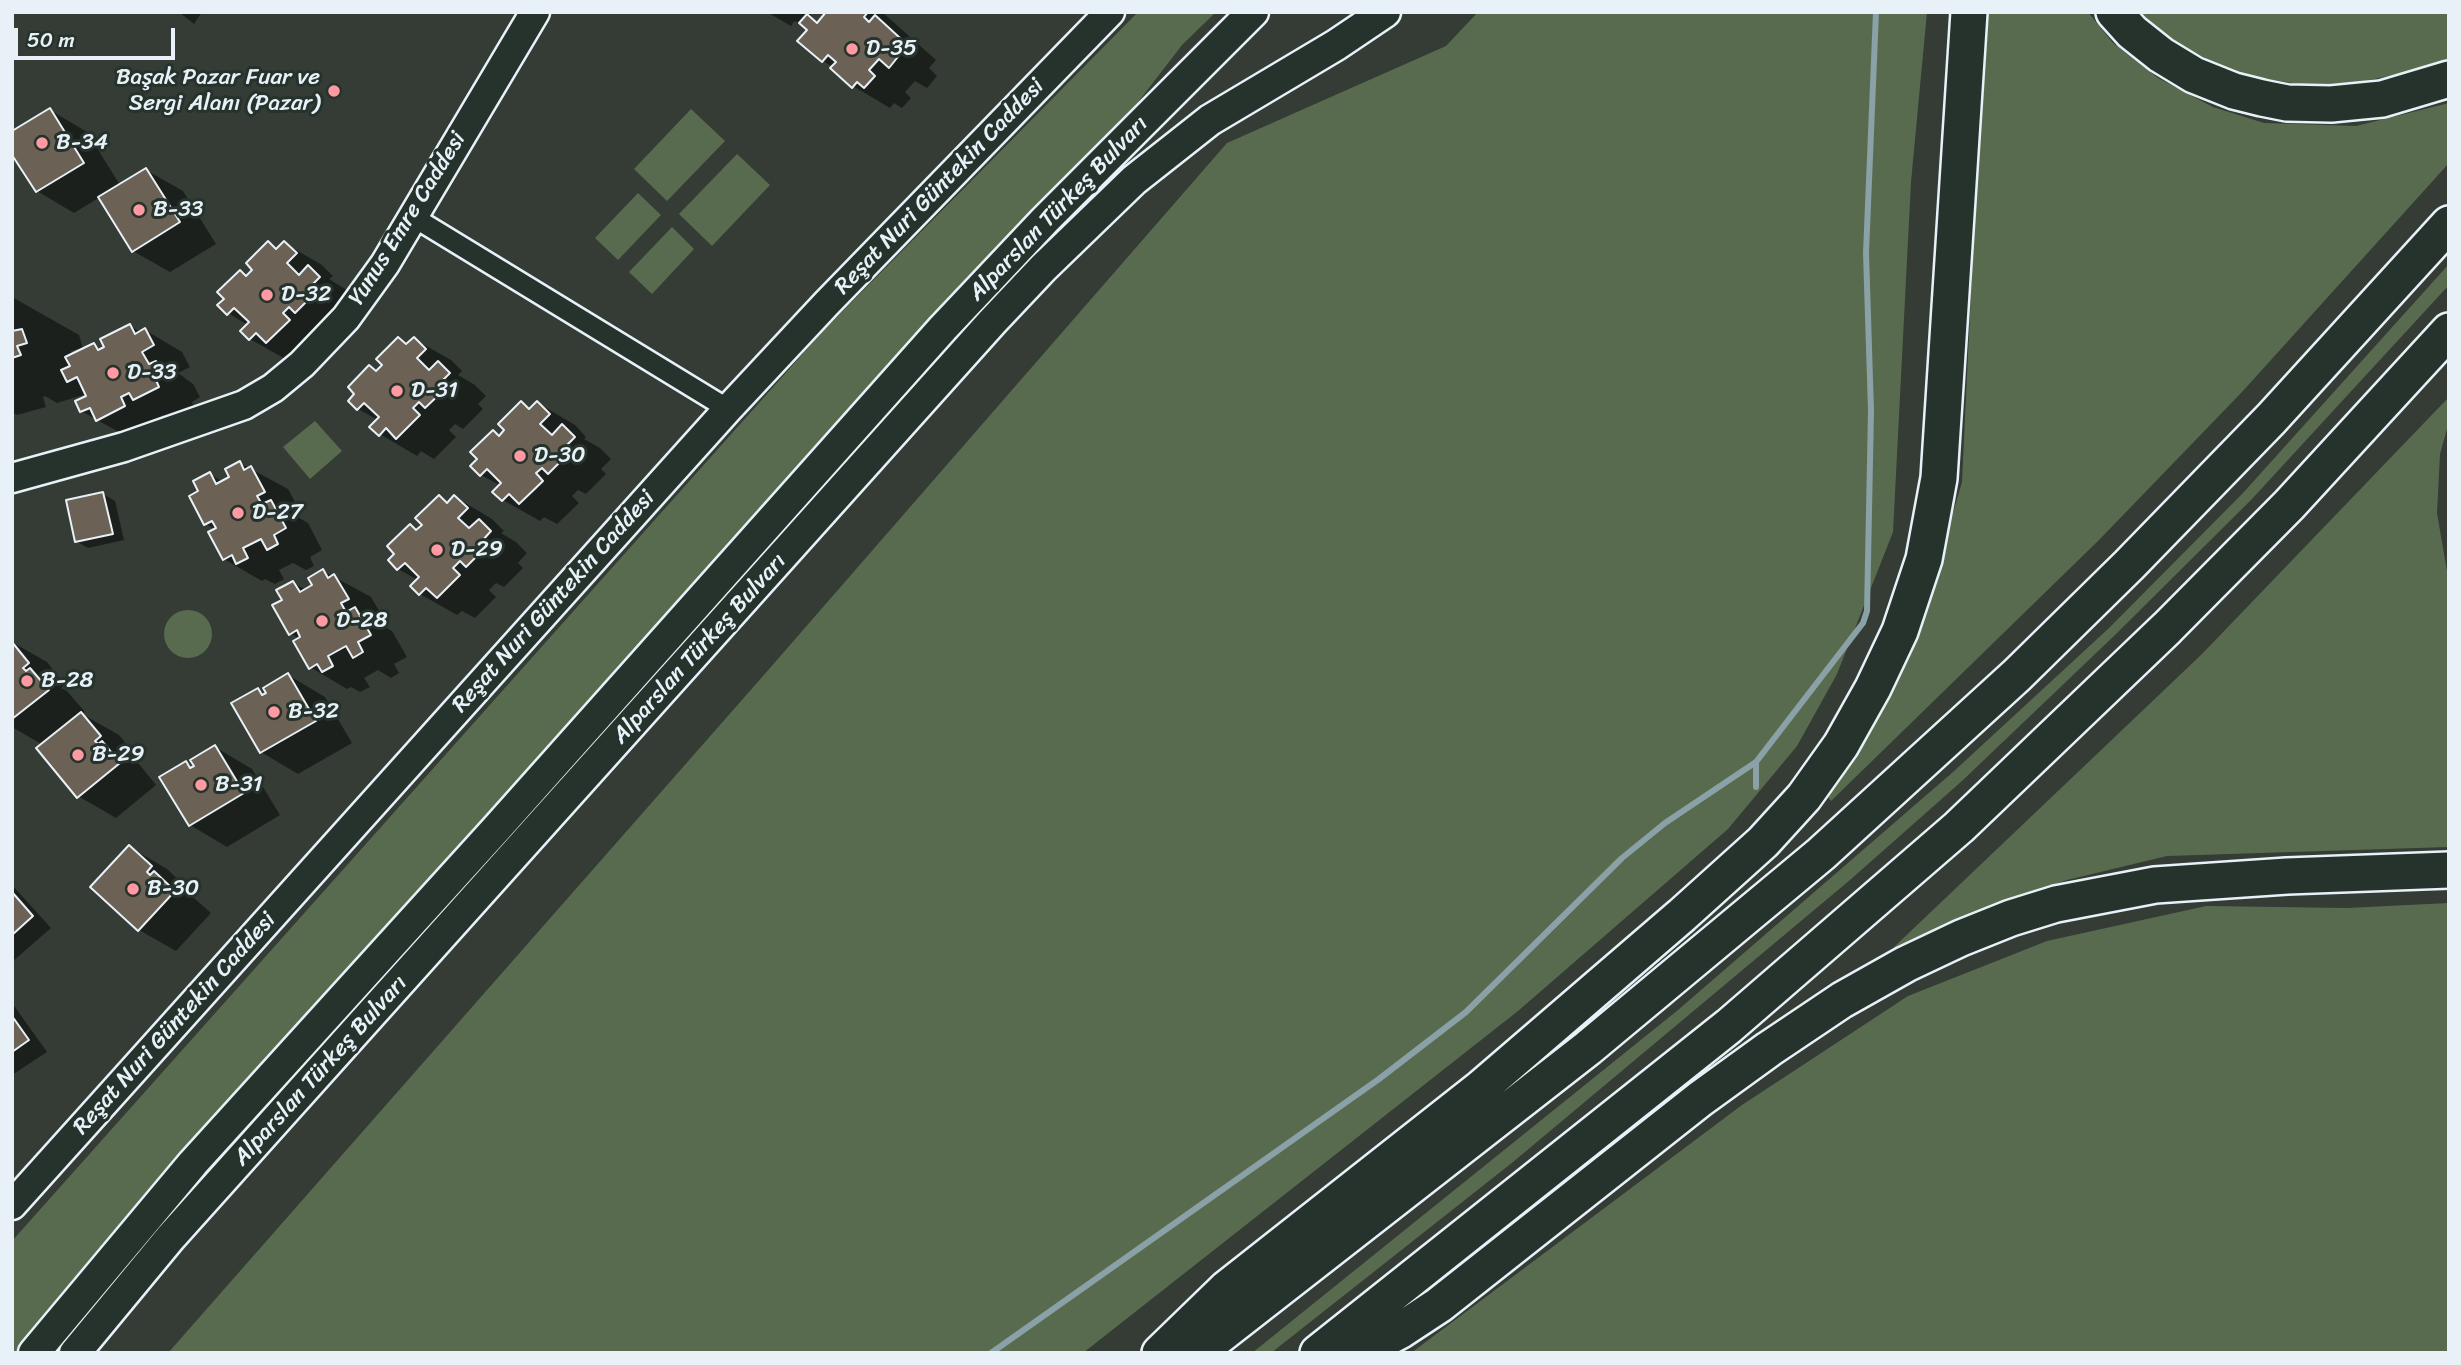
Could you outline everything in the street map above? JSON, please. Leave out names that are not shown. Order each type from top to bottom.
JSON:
[{"type":"highway","points":[[1160,1353],[1226,1289],[1481,1088],[1702,897],[1763,842],[1804,797],[1841,745],[1873,688],[1900,631],[1924,559],[1936,492],[1945,399],[1969,12]]},
{"type":"highway","points":[[2114,12],[2132,32],[2193,75],[2234,91],[2287,103],[2330,104],[2382,99],[2449,79]]},
{"type":"highway","points":[[1197,1353],[1588,1048],[1821,854],[2017,675],[2129,565],[2271,419],[2449,224]]},
{"type":"highway","points":[[1318,1353],[1729,1027],[1959,827],[2167,628],[2289,505],[2449,331]]},
{"type":"highway","points":[[1358,1353],[1401,1330],[1439,1305],[1700,1099],[1769,1049],[1842,1000],[1906,964],[1961,938],[2056,904],[2155,885],[2287,876],[2449,870]]},
{"type":"main road","name":"Yunus Emre Caddesi","points":[[12,478],[124,447],[244,405],[273,388],[302,364],[345,318],[385,264],[415,218],[483,97],[535,12]]},
{"type":"main road","name":"Reşat Nuri Güntekin Caddesi","points":[[12,1205],[728,410],[827,303],[1110,12]]},
{"type":"main road","name":"Alparslan Türkeş Bulvarı","points":[[34,1353],[193,1163],[943,328],[1054,211],[1253,12]]},
{"type":"main road","name":"Alparslan Türkeş Bulvarı","points":[[75,1353],[170,1238],[1043,268],[1134,180],[1210,120],[1336,45],[1385,12]]},
{"type":"street","points":[[415,218],[728,410]]},
{"type":"green space","points":[[1138,12],[1216,12],[1182,45],[1132,110],[993,251],[809,453],[575,721],[288,1035],[15,1353],[12,1353],[12,1241],[824,330]]},
{"type":"green space","points":[[1478,12],[1927,12],[1911,182],[1893,532],[1837,674],[1797,746],[1728,829],[1518,1011],[1083,1353],[168,1353],[1227,143],[1446,46]]},
{"type":"green space","points":[[1985,12],[2088,12],[2113,43],[2158,78],[2213,107],[2264,123],[2356,126],[2449,103],[2449,163],[2242,392],[2099,540],[1831,801],[1828,797],[1875,723],[1915,643],[1962,482],[1972,271],[1976,68]]},
{"type":"green space","points":[[2141,12],[2449,12],[2449,59],[2426,68],[2360,82],[2317,87],[2235,74],[2161,34]]},
{"type":"green space","points":[[691,109],[725,141],[667,201],[634,169]]},
{"type":"green space","points":[[737,154],[770,185],[712,246],[679,214]]},
{"type":"green space","points":[[638,193],[661,215],[618,260],[595,238]]},
{"type":"green space","points":[[672,227],[694,249],[652,294],[629,272]]},
{"type":"green space","points":[[2449,264],[2449,285],[2251,500],[1962,781],[1850,880],[1513,1162],[1271,1353],[1252,1353],[1678,1010],[1953,772],[2109,628],[2243,493]]},
{"type":"green space","points":[[2449,397],[2449,422],[2440,454],[2437,513],[2449,583],[2449,847],[2167,856],[2067,880],[1975,912],[1893,948],[2202,654]]},
{"type":"green space","points":[[315,421],[342,451],[310,479],[283,447]]},
{"type":"green space","points":[[188,610],[197,611],[205,617],[211,625],[211,643],[205,651],[197,657],[188,658],[179,657],[171,651],[165,643],[164,634],[165,625],[171,617],[179,611]]},
{"type":"green space","points":[[2449,903],[2449,1353],[1411,1353],[1742,1105],[1908,996],[2047,941],[2206,906],[2347,908]]},
{"type":"building","name":"D-35","points":[[826,12],[868,12],[864,17],[869,22],[875,15],[900,38],[893,46],[901,53],[889,68],[879,59],[869,70],[875,76],[864,88],[857,82],[852,88],[830,68],[836,62],[828,55],[822,62],[797,41],[807,30],[799,23],[807,14],[817,23]]},
{"type":"building","name":"B-34","points":[[50,108],[84,163],[36,192],[12,155],[12,131]]},
{"type":"building","name":"B-33","points":[[146,168],[180,222],[132,252],[98,197]]},
{"type":"building","name":"D-32","points":[[268,241],[276,249],[284,241],[297,253],[287,263],[299,275],[308,265],[320,277],[311,286],[317,291],[295,313],[289,307],[283,313],[290,320],[266,343],[256,333],[249,340],[240,331],[249,322],[234,308],[227,315],[217,305],[224,299],[217,292],[240,270],[246,276],[252,270],[246,263]]},
{"type":"building","name":"D-33","points":[[130,324],[135,334],[145,328],[154,345],[142,352],[149,364],[156,361],[164,376],[156,380],[159,387],[133,400],[129,393],[121,397],[125,406],[96,421],[90,408],[80,412],[75,401],[86,396],[77,377],[67,382],[61,370],[70,366],[65,357],[94,343],[98,350],[104,347],[100,339]]},
{"type":"building","points":[[22,329],[27,343],[17,346],[21,355],[12,358],[12,331]]},
{"type":"building","name":"D-31","points":[[398,337],[406,344],[414,337],[426,349],[417,358],[429,370],[438,361],[450,373],[442,381],[447,387],[425,408],[419,402],[413,408],[420,415],[396,439],[386,428],[379,436],[369,427],[379,417],[364,403],[357,410],[348,401],[354,394],[348,387],[369,365],[376,371],[382,365],[376,359]]},
{"type":"building","name":"D-30","points":[[521,401],[529,409],[537,401],[550,414],[540,424],[552,435],[562,424],[575,437],[565,447],[570,452],[548,474],[542,468],[536,473],[543,481],[519,504],[509,494],[502,501],[492,492],[501,483],[487,469],[480,476],[470,466],[477,459],[470,452],[493,430],[499,436],[504,430],[498,424]]},
{"type":"building","name":"D-27","points":[[240,461],[244,470],[251,466],[265,492],[257,496],[262,504],[271,500],[286,528],[274,535],[278,544],[267,550],[261,539],[243,548],[248,558],[236,564],[232,555],[223,560],[208,532],[216,528],[212,521],[204,525],[189,496],[198,491],[193,481],[210,472],[216,484],[229,477],[225,469]]},
{"type":"building","points":[[103,492],[113,534],[75,542],[66,500]]},
{"type":"building","name":"D-29","points":[[439,495],[447,503],[454,495],[468,508],[458,518],[469,528],[479,519],[491,531],[482,541],[487,546],[466,567],[460,561],[453,568],[460,575],[437,598],[426,588],[419,595],[410,586],[419,577],[405,563],[397,570],[388,560],[394,554],[387,546],[410,524],[416,530],[422,525],[415,518]]},
{"type":"building","name":"D-28","points":[[323,569],[328,578],[334,574],[349,599],[341,603],[346,612],[355,607],[371,635],[358,642],[363,652],[353,658],[346,646],[328,656],[333,666],[322,672],[317,664],[309,669],[293,641],[300,637],[297,630],[289,635],[272,605],[282,600],[276,590],[293,581],[300,592],[312,585],[308,578]]},
{"type":"building","name":"B-28","points":[[12,642],[29,663],[23,668],[26,671],[30,668],[49,690],[12,719]]},
{"type":"building","name":"B-32","points":[[288,673],[316,721],[260,753],[231,703],[258,688],[262,695],[266,693],[263,688]]},
{"type":"building","name":"B-29","points":[[81,712],[101,736],[95,741],[98,744],[102,741],[120,763],[77,798],[36,748]]},
{"type":"building","name":"B-31","points":[[215,745],[244,793],[189,826],[159,777],[186,761],[190,768],[194,766],[190,760]]},
{"type":"building","name":"B-30","points":[[129,845],[152,866],[147,872],[150,875],[154,871],[175,891],[138,931],[90,887]]},
{"type":"building","points":[[12,892],[33,916],[12,935]]},
{"type":"building","points":[[12,1016],[29,1040],[12,1052]]},
{"type":"waterway","points":[[991,1353],[1379,1079],[1466,1012],[1622,858],[1665,823],[1756,762],[1863,623],[1867,611],[1871,411],[1866,253],[1876,12]]},
{"type":"waterway","points":[[1756,762],[1756,787]]},
{"type":"place","name":"D-35","points":[[852,49]]},
{"type":"place","name":"Başak Pazar Fuar ve Sergi Alanı (Pazar)","points":[[334,91]]},
{"type":"place","name":"B-34","points":[[42,143]]},
{"type":"place","name":"B-33","points":[[139,210]]},
{"type":"place","name":"D-32","points":[[267,295]]},
{"type":"place","name":"D-33","points":[[113,373]]},
{"type":"place","name":"D-31","points":[[397,391]]},
{"type":"place","name":"D-30","points":[[520,456]]},
{"type":"place","name":"D-27","points":[[238,513]]},
{"type":"place","name":"D-29","points":[[437,550]]},
{"type":"place","name":"D-28","points":[[322,621]]},
{"type":"place","name":"B-28","points":[[27,681]]},
{"type":"place","name":"B-32","points":[[274,712]]},
{"type":"place","name":"B-29","points":[[78,755]]},
{"type":"place","name":"B-31","points":[[201,785]]},
{"type":"place","name":"B-30","points":[[133,889]]}]
